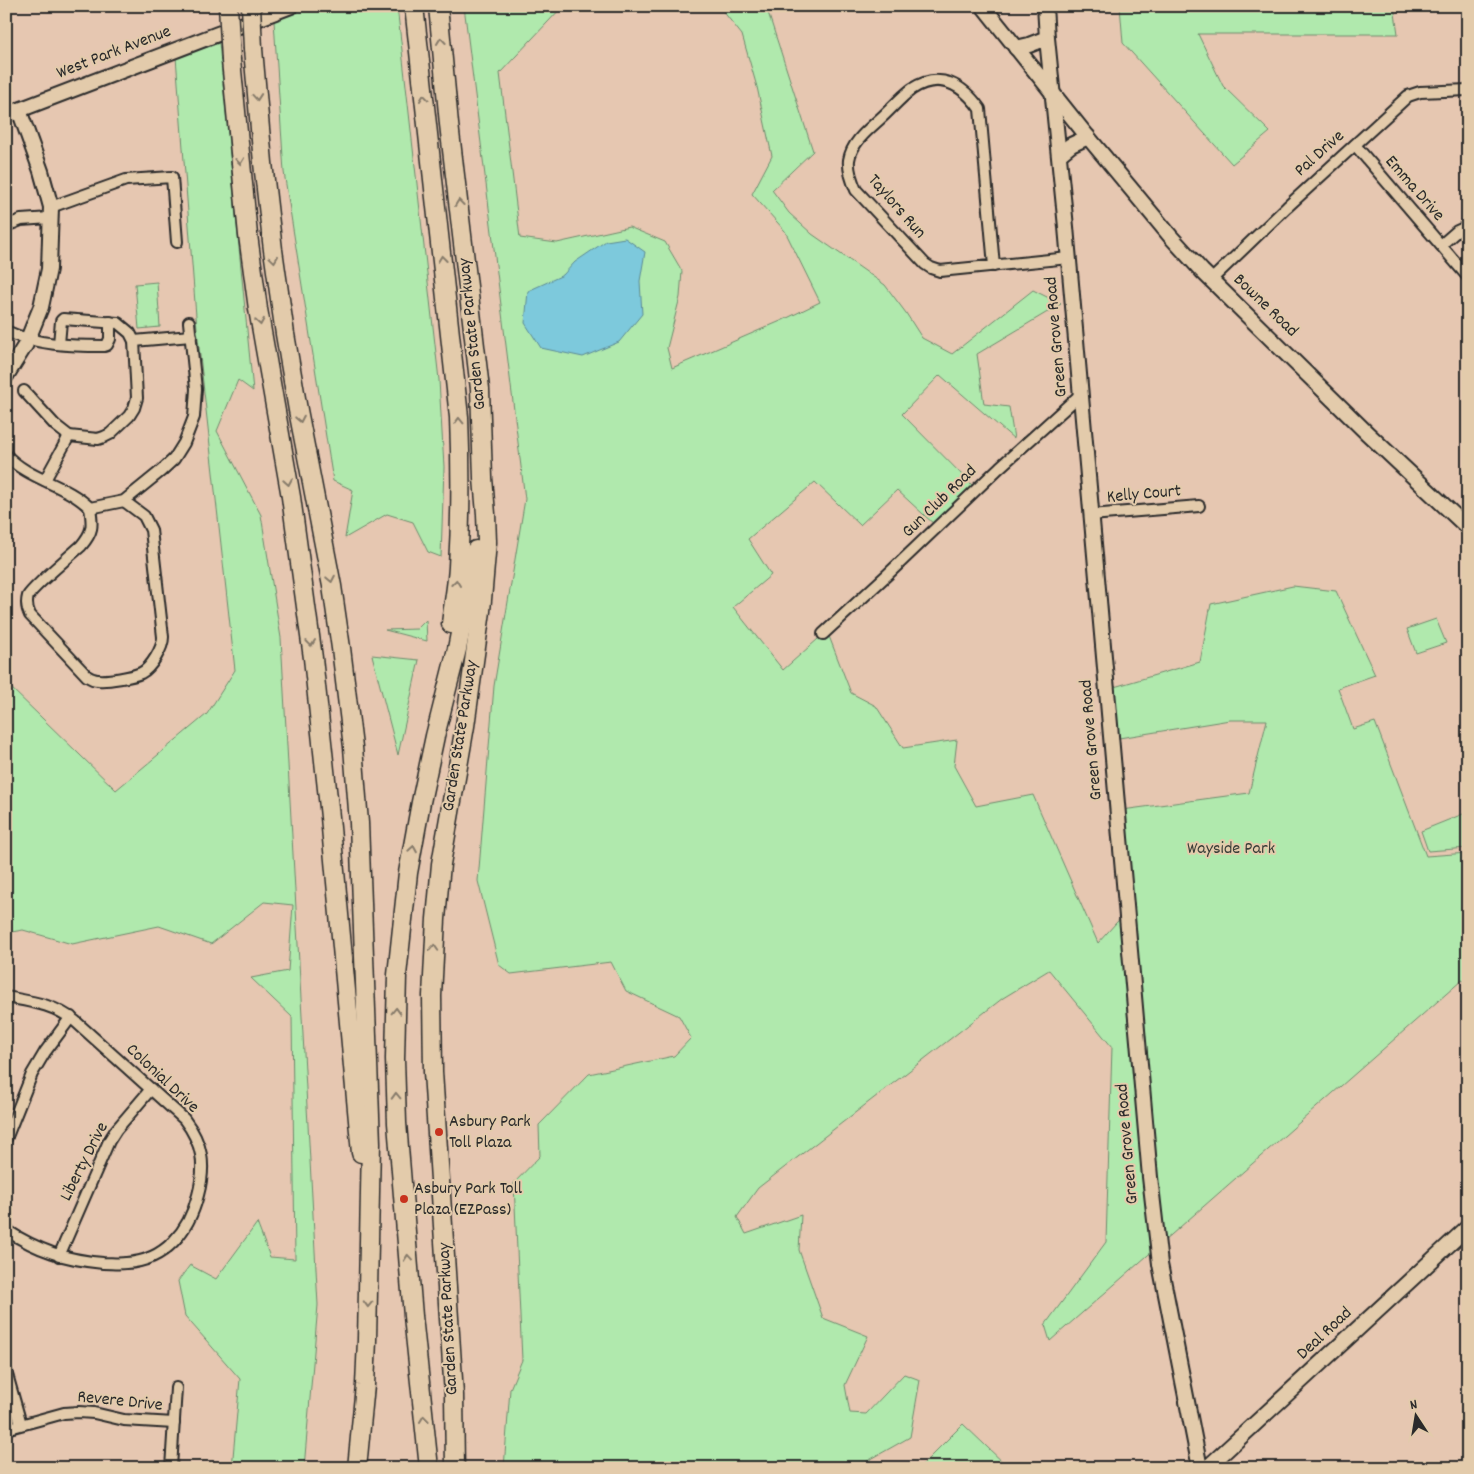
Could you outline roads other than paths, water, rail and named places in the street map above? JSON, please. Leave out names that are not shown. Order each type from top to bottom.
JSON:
[{"type":"highway","points":[[228,6],[231,60],[248,235],[258,309],[291,496],[313,658],[331,827],[360,1145],[369,1203]]},
{"type":"highway","points":[[251,6],[253,49],[273,250],[298,410],[332,586],[351,721],[359,823],[372,1143],[365,1386],[357,1468]]},
{"type":"highway","name":"Garden State Parkway","points":[[414,6],[460,417],[461,480],[458,569],[435,736]]},
{"type":"highway","name":"Garden State Parkway","points":[[438,6],[479,381],[487,542],[465,726],[440,864],[432,996],[433,1072],[454,1394],[455,1468]]},
{"type":"highway","points":[[429,1468],[413,1316],[396,1116],[395,1059],[398,975],[404,908],[418,820],[435,736],[457,649],[473,567],[483,478]]},
{"type":"street","name":"West Park Avenue","points":[[13,112],[290,6]]},
{"type":"street","name":"Bowne Road","points":[[983,6],[1171,237],[1212,280],[1368,433],[1468,528]]},
{"type":"street","name":"Green Grove Road","points":[[1045,6],[1060,154],[1157,1244],[1200,1468]]},
{"type":"street","points":[[1016,48],[1047,38]]},
{"type":"street","name":"Taylors Run","points":[[994,266],[980,109],[966,92],[957,85],[946,81],[923,83],[911,90],[858,139],[849,160],[851,180],[856,190],[925,264],[931,268],[940,270],[994,266],[1068,258]]},
{"type":"street","name":"Pal Drive","points":[[1212,280],[1287,207],[1408,96],[1420,92],[1468,90]]},
{"type":"street","points":[[6,376],[27,341],[41,307],[46,288],[50,251],[50,212],[41,171],[13,112]]},
{"type":"street","points":[[1060,154],[1076,141],[1088,137]]},
{"type":"street","name":"Emma Drive","points":[[1355,145],[1468,277]]},
{"type":"street","points":[[6,226],[50,212],[126,180],[172,177],[177,242]]},
{"type":"street","points":[[1441,245],[1457,231],[1468,226]]},
{"type":"street","points":[[24,391],[61,431],[69,436],[98,439],[104,437],[110,434],[131,412],[136,398],[134,341],[126,328],[118,323],[63,319],[60,344]]},
{"type":"street","points":[[6,332],[27,341],[80,346],[104,346],[107,345],[110,339],[110,322]]},
{"type":"street","points":[[90,508],[124,501],[161,471],[174,458],[184,443],[191,426],[195,408],[196,389],[189,322]]},
{"type":"street","points":[[134,341],[191,336]]},
{"type":"street","name":"Gun Club Road","points":[[823,634],[1013,455],[1081,394]]},
{"type":"street","points":[[45,480],[69,436]]},
{"type":"street","points":[[6,455],[17,466],[77,497],[90,508],[92,530],[87,539],[30,592],[27,609],[30,615],[87,676],[98,680],[140,673],[147,667],[161,648],[163,637],[151,530],[144,516],[124,501]]},
{"type":"street","name":"Kelly Court","points":[[1091,515],[1199,506]]},
{"type":"street","name":"Colonial Drive","points":[[6,997],[43,1003],[71,1017],[184,1119],[200,1147],[203,1168],[197,1201],[183,1232],[163,1251],[148,1259],[120,1264],[59,1256],[32,1246],[6,1230]]},
{"type":"street","points":[[6,1139],[32,1074],[44,1052],[71,1017]]},
{"type":"street","name":"Liberty Drive","points":[[59,1256],[116,1130],[151,1089]]},
{"type":"street","name":"Deal Road","points":[[1207,1468],[1468,1227]]},
{"type":"street","points":[[6,1372],[22,1424]]},
{"type":"street","points":[[171,1468],[176,1388]]},
{"type":"street","name":"Revere Drive","points":[[6,1428],[64,1413],[79,1412],[94,1413],[124,1420],[174,1423]]},
{"type":"water","points":[[625,238],[645,252],[640,281],[642,314],[619,342],[583,357],[541,348],[525,323],[528,291],[563,275],[575,262],[606,241]]},
{"type":"place","name":"Asbury Park Toll Plaza","points":[[439,1132]]},
{"type":"place","name":"Asbury Park Toll Plaza (EZPass)","points":[[404,1199]]},
{"type":"park label","name":"Wayside Park","points":[[1231,849]]}]
